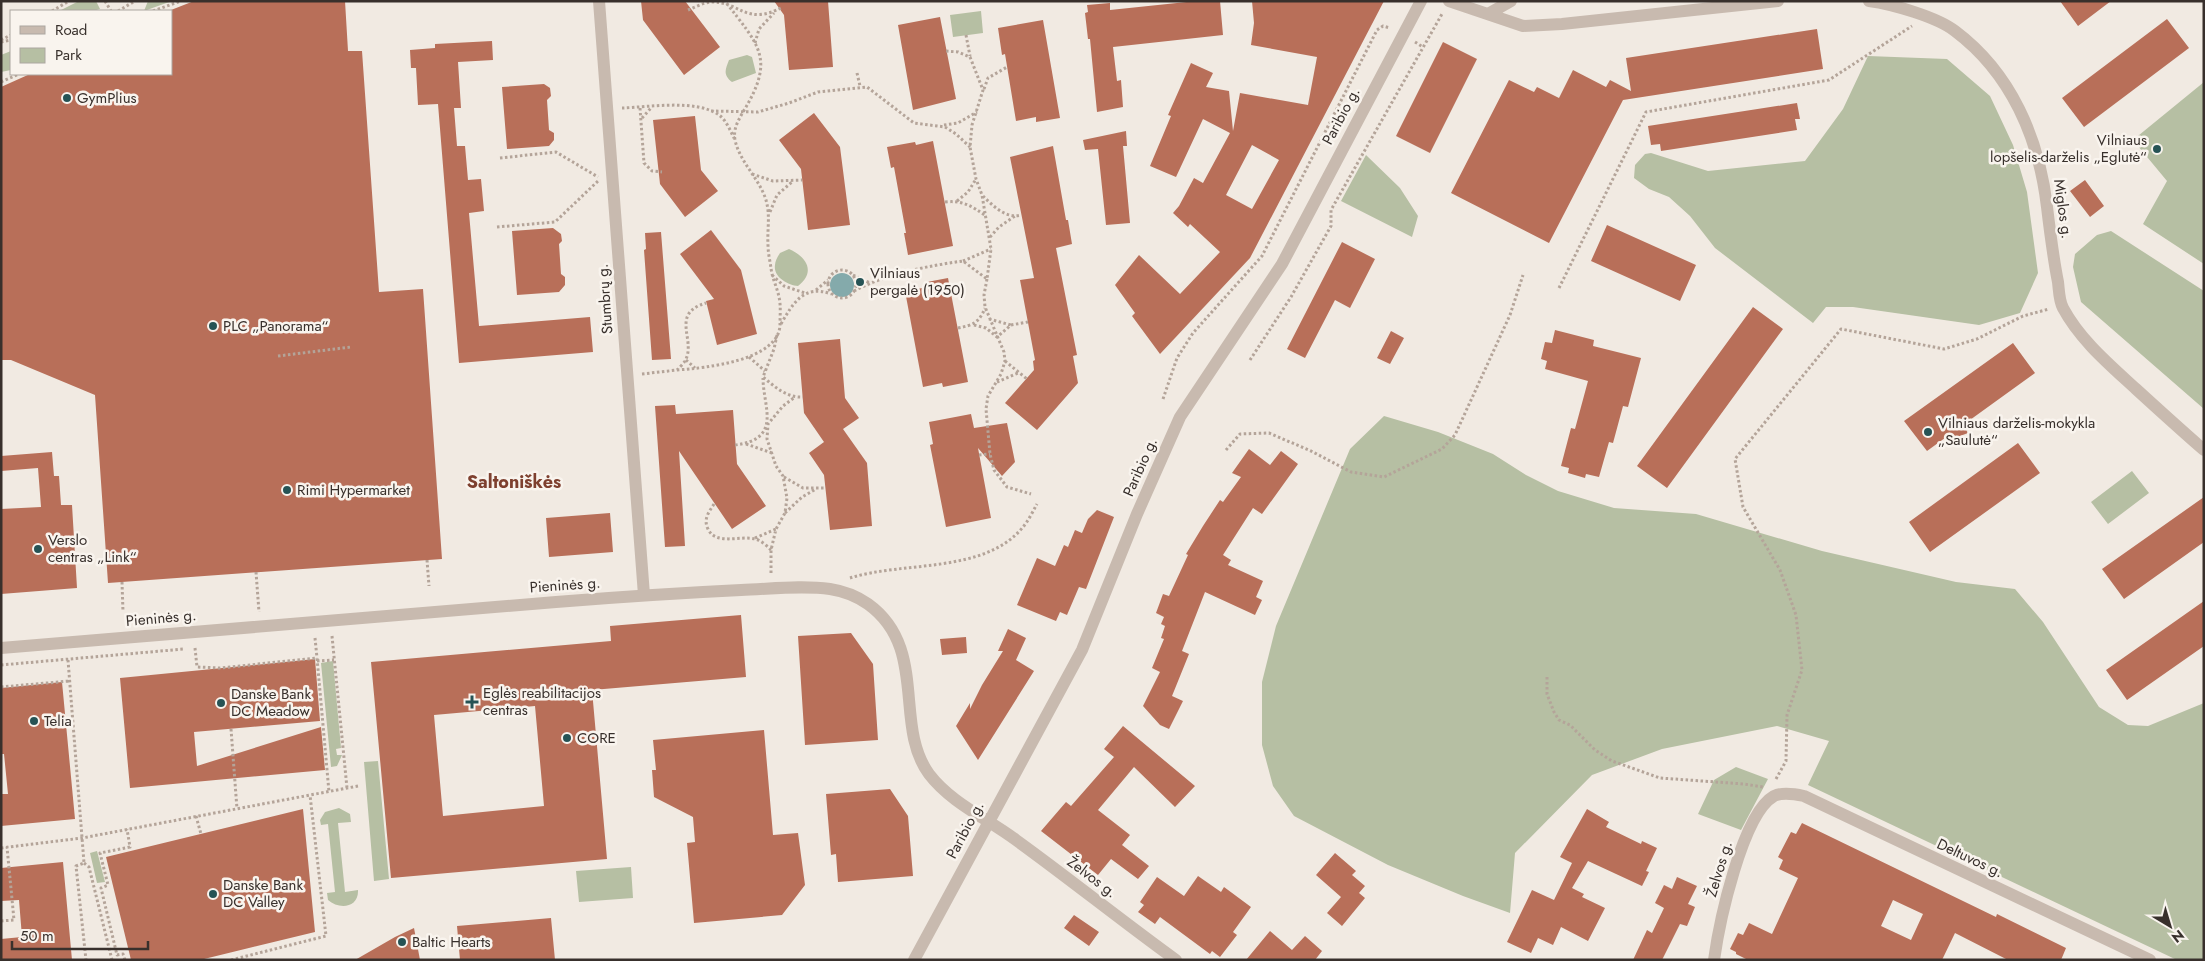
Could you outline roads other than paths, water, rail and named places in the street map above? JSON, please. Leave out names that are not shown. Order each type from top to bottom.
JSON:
[{"type":"street","name":"Stumbrų g.","points":[[599,1],[644,595]]},
{"type":"street","name":"Paribio g.","points":[[914,960],[1082,650],[1137,514],[1180,417],[1282,264],[1421,1]]},
{"type":"street","points":[[1488,14],[1511,1]]},
{"type":"street","points":[[1450,2],[1523,26],[1778,1]]},
{"type":"street","name":"Miglos g.","points":[[1870,1],[1901,8],[1954,30],[1981,54],[2006,85],[2021,110],[2032,136],[2043,178],[2051,244],[2062,306],[2079,332],[2099,354],[2204,450]]},
{"type":"street","name":"Pieninės g.","points":[[1,648],[260,625],[644,595],[804,588],[833,590],[852,595],[867,603],[879,613],[895,634],[899,643],[908,683],[919,756],[926,770],[943,788],[988,821]]},
{"type":"street","name":"Želvos g.","points":[[1714,960],[1725,903],[1744,841],[1759,811],[1773,792]]},
{"type":"street","name":"Deltuvos g.","points":[[1773,792],[1804,796],[2150,960]]},
{"type":"street","name":"Želvos g.","points":[[988,821],[1013,837],[1176,960]]},
{"type":"water","points":[[842,273],[851,276],[854,285],[851,294],[842,297],[833,294],[830,285],[833,276]]},
{"type":"place","name":"GymPlius","points":[[67,98]]},
{"type":"place","name":"Vilniaus lopšelis-darželis „Eglutė“","points":[[2157,149]]},
{"type":"place","name":"Vilniaus pergalė (1950)","points":[[860,282]]},
{"type":"place","name":"PLC „Panorama“","points":[[213,326]]},
{"type":"place","name":"Vilniaus darželis-mokykla „Saulutė“","points":[[1928,432]]},
{"type":"place","name":"Rimi Hypermarket","points":[[287,490]]},
{"type":"place","name":"Verslo centras „Link“","points":[[38,549]]},
{"type":"place","name":"Eglės reabilitacijos centras","points":[[472,702]]},
{"type":"place","name":"Danske Bank DC Meadow","points":[[221,703]]},
{"type":"place","name":"Telia","points":[[34,721]]},
{"type":"place","name":"CORE","points":[[567,738]]},
{"type":"place","name":"Danske Bank DC Valley","points":[[213,894]]},
{"type":"place","name":"Baltic Hearts","points":[[402,942]]},
{"type":"district","name":"Saltoniškės","points":[[514,482]]}]
